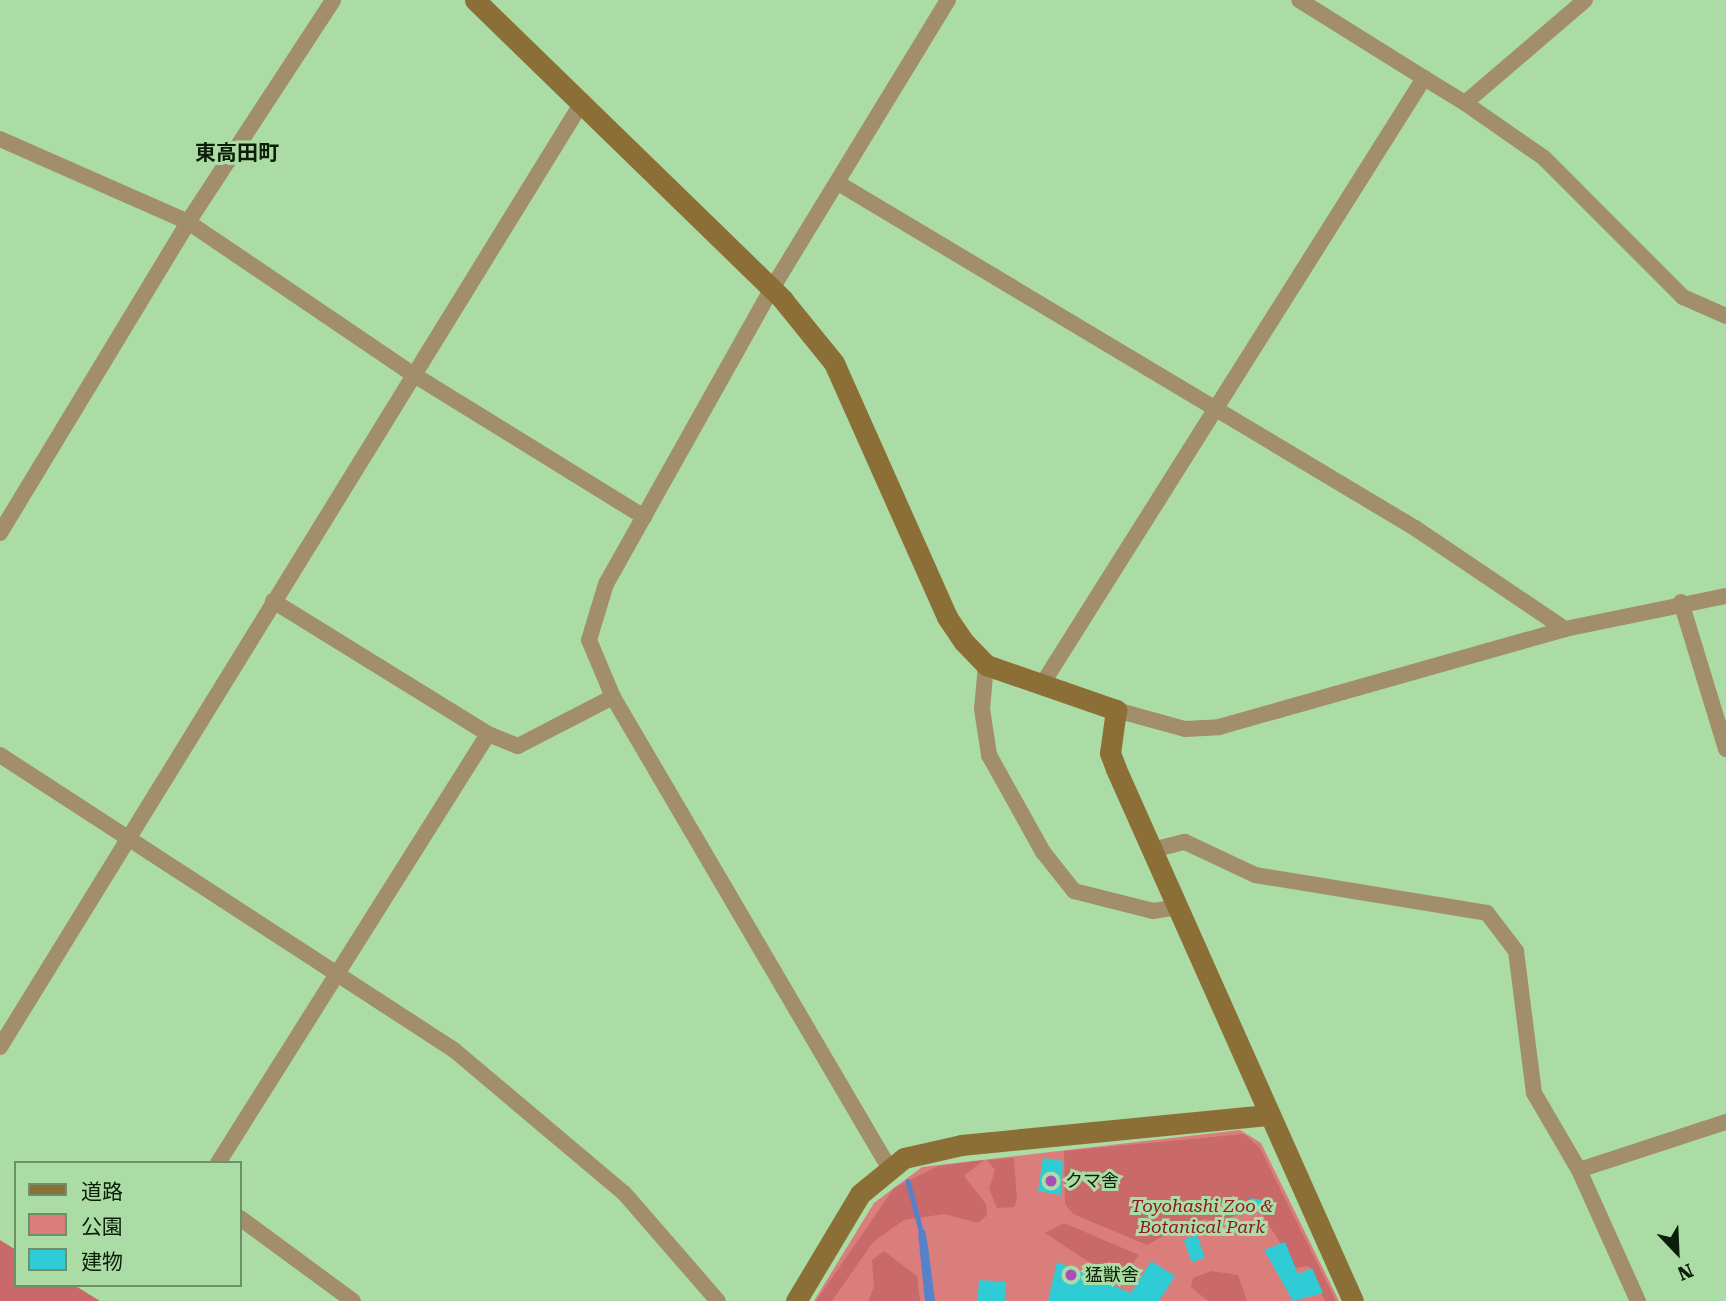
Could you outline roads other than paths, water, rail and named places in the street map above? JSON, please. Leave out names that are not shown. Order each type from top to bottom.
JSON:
[{"type":"street","points":[[0,533],[188,222],[333,0]]},
{"type":"street","points":[[475,0],[583,101],[771,290],[834,363],[947,617],[986,665],[1041,686],[1185,729],[1219,727],[1565,629],[1681,601],[1726,596]]},
{"type":"street","points":[[888,1166],[613,697],[589,640],[606,584],[771,290],[948,0]]},
{"type":"street","points":[[1300,0],[1465,103],[1544,158],[1683,298],[1726,316]]},
{"type":"street","points":[[1465,103],[1585,0]]},
{"type":"street","points":[[1041,686],[1212,410],[1424,78]]},
{"type":"street","points":[[0,1046],[411,373],[583,101]]},
{"type":"street","points":[[0,139],[188,222],[411,373],[644,517]]},
{"type":"street","points":[[838,183],[1212,410],[1415,528],[1565,629]]},
{"type":"street","points":[[274,601],[488,734],[518,746],[613,697]]},
{"type":"street","points":[[1681,601],[1726,749]]},
{"type":"street","points":[[986,665],[982,709],[989,755],[1043,852],[1074,891],[1153,911],[1178,907]]},
{"type":"street","points":[[1116,710],[1110,752],[1268,1115],[1353,1301]]},
{"type":"street","points":[[219,1161],[488,734]]},
{"type":"street","points":[[0,755],[127,839],[339,972],[454,1050],[624,1193],[718,1301]]},
{"type":"street","points":[[1152,850],[1185,842],[1255,875],[1487,913],[1516,951],[1534,1093],[1580,1170],[1638,1301]]},
{"type":"street","points":[[796,1301],[860,1194],[888,1166],[948,1146],[1268,1115]]},
{"type":"street","points":[[1580,1170],[1726,1122]]},
{"type":"street","points":[[242,1219],[353,1301]]},
{"type":"water","points":[[925,1230],[935,1301],[925,1301],[918,1233]]},
{"type":"waterway","points":[[908,1181],[922,1234]]},
{"type":"place","name":"クマ舎","points":[[1051,1181]]},
{"type":"place","name":"猛獣舎","points":[[1071,1275]]},
{"type":"district","name":"東高田町","points":[[237,153]]},
{"type":"park label","name":"Toyohashi Zoo & Botanical Park","points":[[1202,1217]]}]
